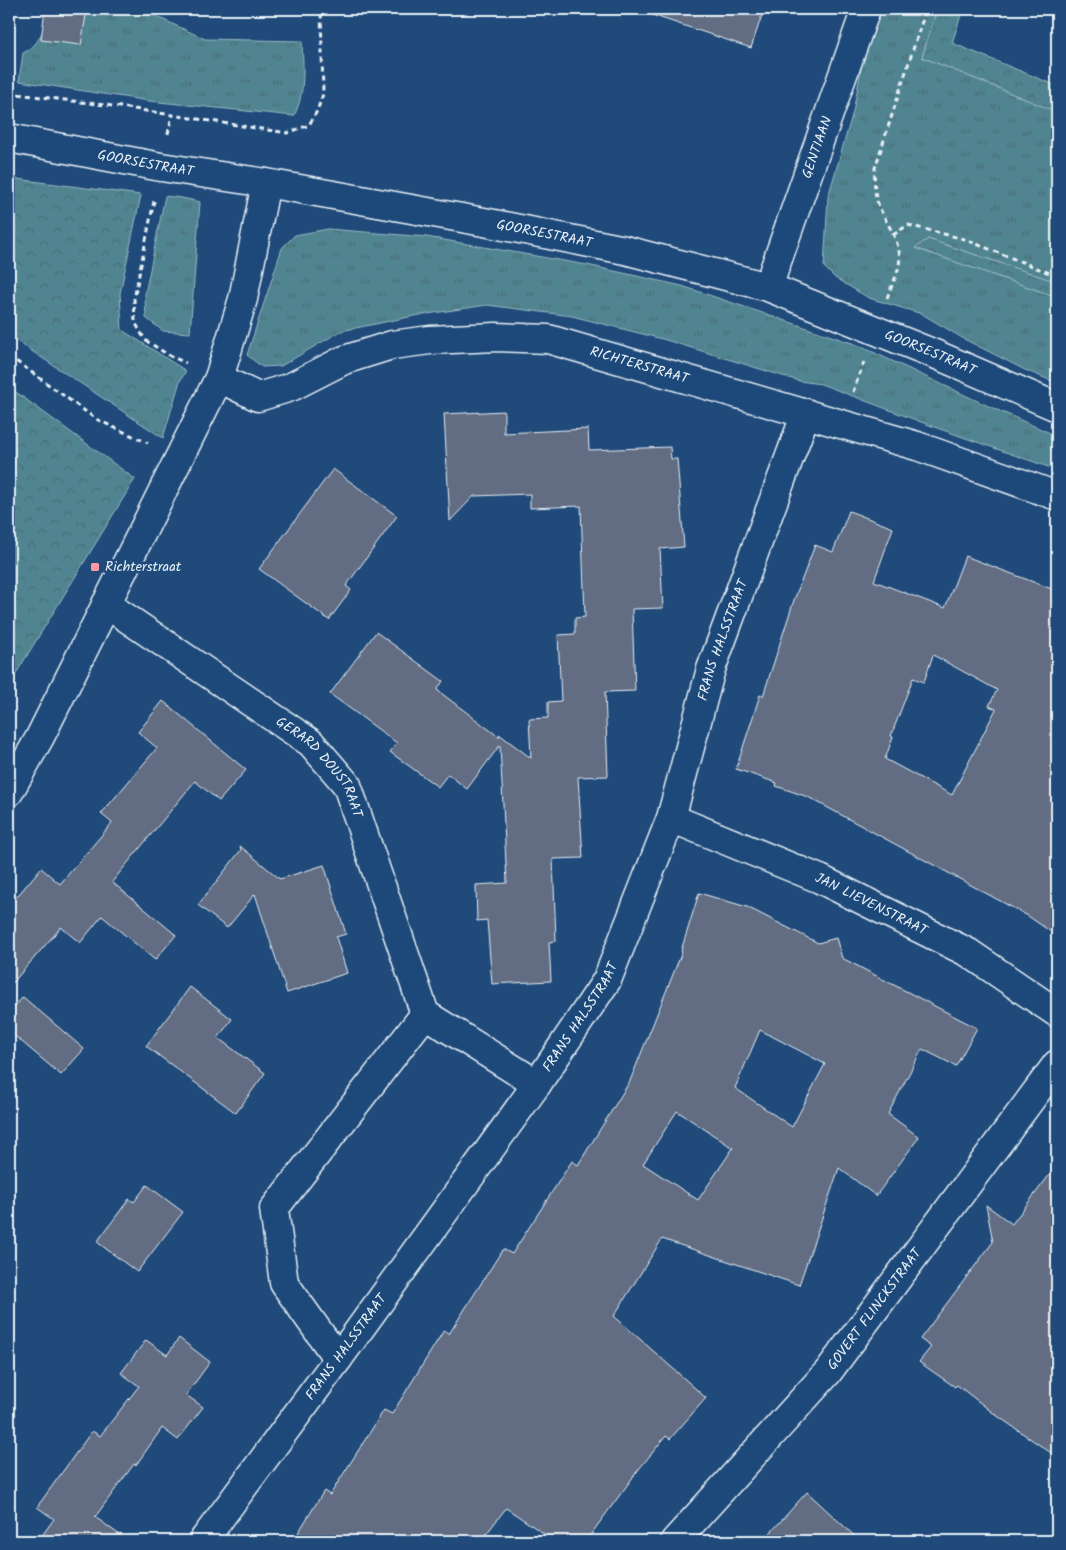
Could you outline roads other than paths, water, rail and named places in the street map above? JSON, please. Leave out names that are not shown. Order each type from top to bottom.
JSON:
[{"type":"street","name":"GENTIAAN","points":[[768,287],[866,9]]},
{"type":"street","name":"GOORSESTRAAT","points":[[9,138],[161,167],[266,183],[484,222],[616,248],[768,287],[937,355],[1057,407]]},
{"type":"street","points":[[9,792],[40,737],[218,378],[243,299],[266,183]]},
{"type":"street","name":"RICHTERSTRAAT","points":[[218,378],[258,397],[291,387],[344,360],[392,345],[430,340],[487,338],[548,339],[917,446],[1057,496]]},
{"type":"street","name":"FRANS HALSSTRAAT","points":[[203,1541],[338,1359],[537,1084],[607,980],[671,818],[711,669],[806,413]]},
{"type":"street","name":"GERARD DOUSTRAAT","points":[[106,604],[311,743],[347,785],[425,1014]]},
{"type":"street","name":"JAN LIEVENSTRAAT","points":[[671,818],[820,879],[969,953],[1057,1013]]},
{"type":"street","points":[[338,1359],[284,1283],[274,1209],[425,1014],[537,1084]]},
{"type":"street","name":"GOVERT FLINCKSTRAAT","points":[[675,1541],[828,1372],[1057,1064]]},
{"type":"place","name":"Richterstraat","points":[[95,567]]}]
